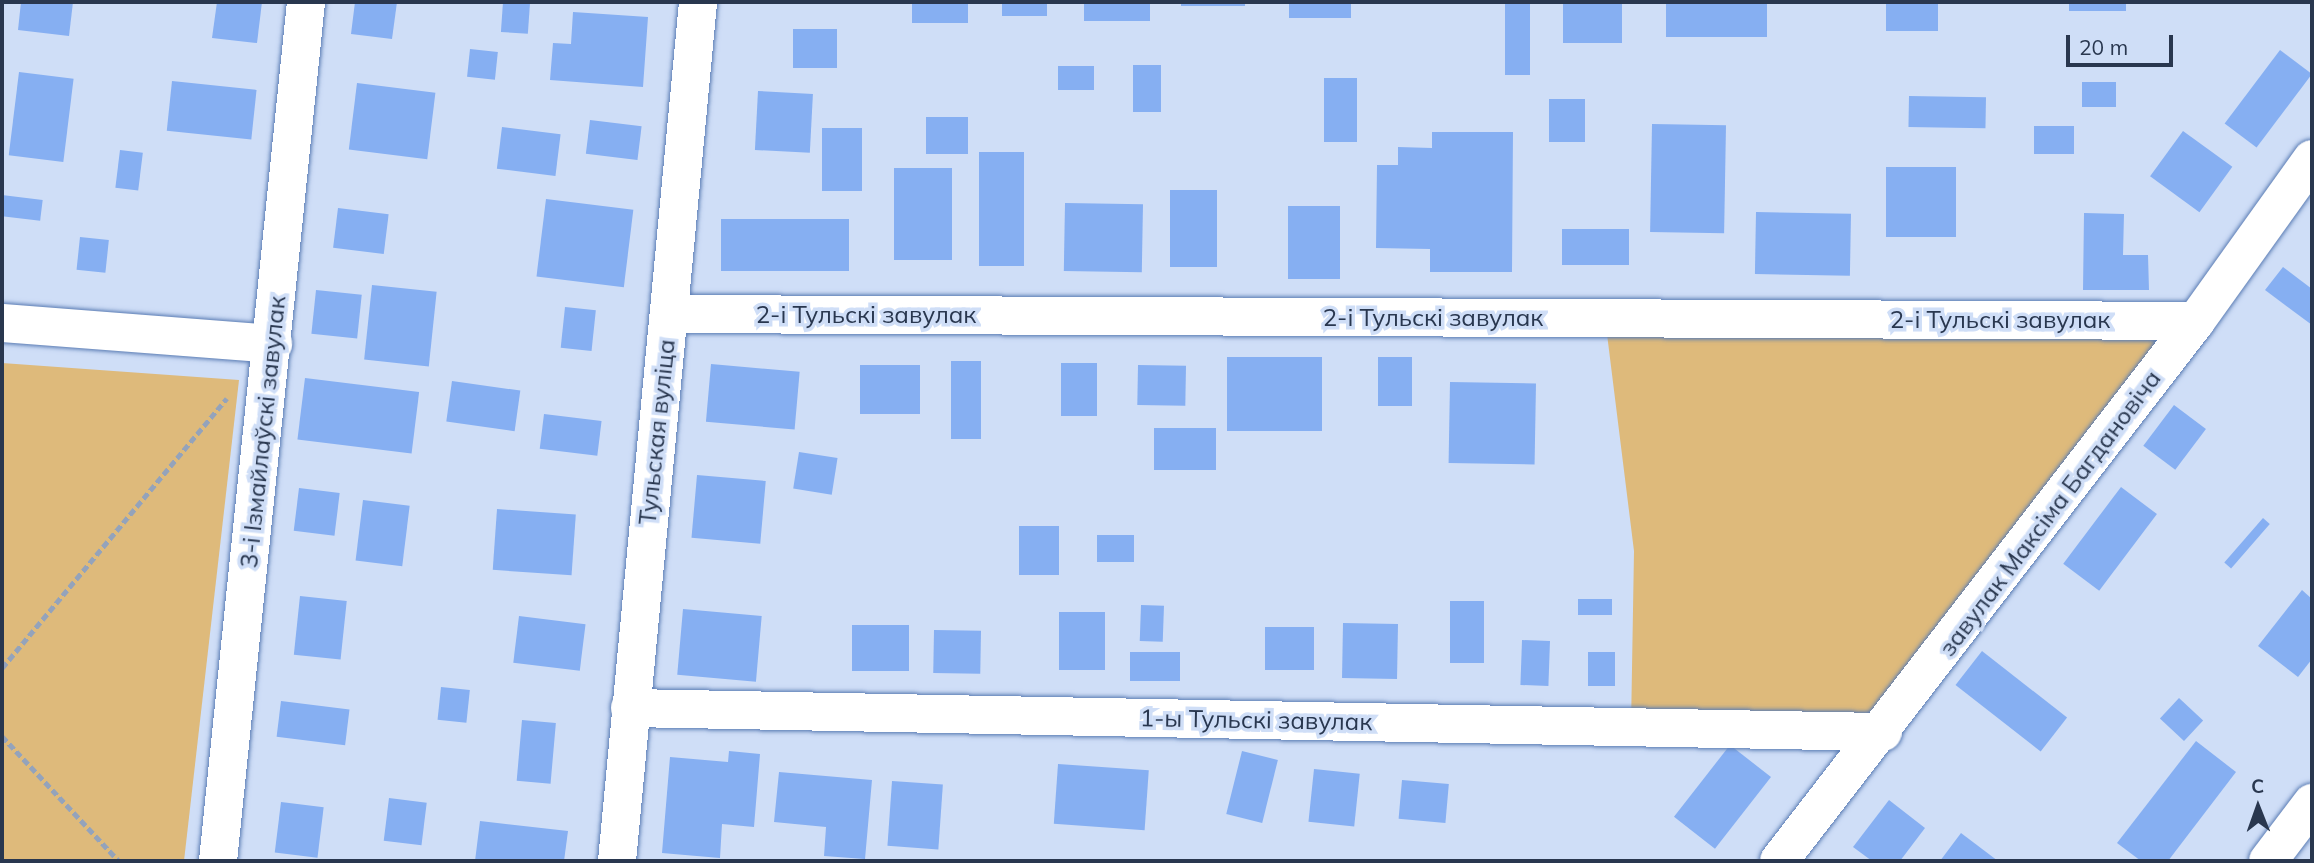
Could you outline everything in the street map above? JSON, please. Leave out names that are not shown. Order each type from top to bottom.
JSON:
[{"type":"street","name":"3-і Ізмайлаўскі завулак","points":[[218,861],[306,2]]},
{"type":"street","name":"Тульская вуліца","points":[[617,861],[698,2]]},
{"type":"street","name":"завулак Максіма Багдановіча","points":[[1779,861],[1883,732],[2196,321],[2312,159]]},
{"type":"street","name":"2-і Тульскі завулак","points":[[669,314],[2196,321]]},
{"type":"street","points":[[2,324],[272,344]]},
{"type":"street","name":"1-ы Тульскі завулак","points":[[630,708],[1883,732]]},
{"type":"street","points":[[2268,861],[2312,803]]},
{"type":"path","points":[[2,668],[272,344]]},
{"type":"path","points":[[2,736],[118,861]]},
{"type":"shaded area","points":[[1605,318],[2196,321],[1883,732],[1631,727],[1634,551]]},
{"type":"shaded area","points":[[2,363],[239,380],[184,861],[2,861]]},
{"type":"building","points":[[21,2],[73,2],[69,36],[18,30]]},
{"type":"building","points":[[217,2],[262,2],[257,43],[212,38]]},
{"type":"building","points":[[355,2],[397,2],[392,39],[351,34]]},
{"type":"building","points":[[503,2],[530,4],[528,34],[501,32]]},
{"type":"building","points":[[912,2],[968,2],[968,23],[912,23]]},
{"type":"building","points":[[1002,2],[1047,2],[1047,16],[1002,16]]},
{"type":"building","points":[[1084,2],[1150,2],[1150,21],[1084,21]]},
{"type":"building","points":[[1181,2],[1245,2],[1245,6],[1181,6]]},
{"type":"building","points":[[1289,2],[1351,2],[1351,18],[1289,18]]},
{"type":"building","points":[[1505,2],[1530,2],[1530,75],[1505,75]]},
{"type":"building","points":[[1563,2],[1622,2],[1622,43],[1563,43]]},
{"type":"building","points":[[1666,2],[1767,2],[1767,37],[1666,37]]},
{"type":"building","points":[[1886,2],[1938,2],[1938,31],[1886,31]]},
{"type":"building","points":[[2069,2],[2126,2],[2126,11],[2069,11]]},
{"type":"building","points":[[573,12],[648,17],[643,87],[550,80],[553,43],[571,44]]},
{"type":"building","points":[[793,29],[837,29],[837,68],[793,68]]},
{"type":"building","points":[[470,49],[498,52],[495,80],[467,77]]},
{"type":"building","points":[[2280,50],[2312,74],[2257,148],[2225,123]]},
{"type":"building","points":[[1133,65],[1161,65],[1161,112],[1133,112]]},
{"type":"building","points":[[1058,66],[1094,66],[1094,90],[1058,90]]},
{"type":"building","points":[[19,72],[74,79],[63,162],[9,155]]},
{"type":"building","points":[[1324,78],[1357,78],[1357,142],[1324,142]]},
{"type":"building","points":[[172,81],[257,90],[251,140],[167,131]]},
{"type":"building","points":[[2082,82],[2116,82],[2116,107],[2082,107]]},
{"type":"building","points":[[357,83],[435,93],[427,159],[349,150]]},
{"type":"building","points":[[758,91],[813,94],[810,153],[755,150]]},
{"type":"building","points":[[1909,96],[1986,97],[1985,128],[1908,127]]},
{"type":"building","points":[[1549,99],[1585,99],[1585,142],[1549,142]]},
{"type":"building","points":[[926,117],[968,117],[968,154],[926,154]]},
{"type":"building","points":[[590,120],[642,126],[637,160],[586,154]]},
{"type":"building","points":[[1652,124],[1726,125],[1724,233],[1650,232]]},
{"type":"building","points":[[2034,126],[2074,126],[2074,154],[2034,154]]},
{"type":"building","points":[[502,127],[561,134],[555,176],[497,169]]},
{"type":"building","points":[[822,128],[862,128],[862,191],[822,191]]},
{"type":"building","points":[[2183,131],[2232,167],[2199,212],[2150,176]]},
{"type":"building","points":[[1432,132],[1513,132],[1512,272],[1430,272],[1430,249],[1376,248],[1377,165],[1398,165],[1398,147],[1432,148]]},
{"type":"building","points":[[120,150],[143,153],[138,191],[115,188]]},
{"type":"building","points":[[979,152],[1024,152],[1024,266],[979,266]]},
{"type":"building","points":[[1886,167],[1956,167],[1956,237],[1886,237]]},
{"type":"building","points":[[894,168],[952,168],[952,260],[894,260]]},
{"type":"building","points":[[1170,190],[1217,190],[1217,267],[1170,267]]},
{"type":"building","points":[[2,195],[43,200],[40,221],[2,216]]},
{"type":"building","points":[[546,199],[633,210],[624,287],[536,276]]},
{"type":"building","points":[[1065,203],[1143,204],[1142,272],[1064,271]]},
{"type":"building","points":[[1288,206],[1340,206],[1340,279],[1288,279]]},
{"type":"building","points":[[338,208],[389,214],[384,254],[333,248]]},
{"type":"building","points":[[1756,212],[1851,214],[1850,276],[1755,274]]},
{"type":"building","points":[[2084,213],[2124,214],[2123,255],[2148,255],[2149,290],[2083,290]]},
{"type":"building","points":[[721,219],[849,219],[849,271],[721,271]]},
{"type":"building","points":[[1562,229],[1629,229],[1629,265],[1562,265]]},
{"type":"building","points":[[80,237],[109,240],[105,273],[77,270]]},
{"type":"building","points":[[2283,267],[2312,289],[2312,325],[2265,290]]},
{"type":"building","points":[[372,285],[437,292],[429,366],[364,360]]},
{"type":"building","points":[[316,290],[362,295],[357,339],[311,334]]},
{"type":"building","points":[[565,307],[596,310],[592,351],[561,348]]},
{"type":"building","points":[[1227,357],[1322,357],[1322,431],[1227,431]]},
{"type":"building","points":[[1378,357],[1412,357],[1412,406],[1378,406]]},
{"type":"building","points":[[951,361],[981,361],[981,439],[951,439]]},
{"type":"building","points":[[1061,363],[1097,363],[1097,416],[1061,416]]},
{"type":"building","points":[[711,364],[800,372],[795,430],[706,422]]},
{"type":"building","points":[[860,365],[920,365],[920,414],[860,414]]},
{"type":"building","points":[[1138,365],[1186,366],[1185,406],[1137,405]]},
{"type":"building","points":[[305,378],[419,392],[412,454],[297,440]]},
{"type":"building","points":[[452,381],[520,391],[515,431],[446,422]]},
{"type":"building","points":[[1450,382],[1536,384],[1535,464],[1449,463]]},
{"type":"building","points":[[2174,405],[2206,429],[2175,470],[2143,446]]},
{"type":"building","points":[[544,414],[602,421],[597,456],[540,449]]},
{"type":"building","points":[[1154,428],[1216,428],[1216,470],[1154,470]]},
{"type":"building","points":[[799,452],[838,458],[832,495],[793,489]]},
{"type":"building","points":[[697,475],[766,481],[760,544],[692,538]]},
{"type":"building","points":[[2121,487],[2157,514],[2099,591],[2063,564]]},
{"type":"building","points":[[299,488],[340,493],[334,536],[294,531]]},
{"type":"building","points":[[363,500],[410,506],[402,566],[356,561]]},
{"type":"building","points":[[497,509],[576,515],[572,575],[493,570]]},
{"type":"building","points":[[2263,518],[2270,524],[2231,568],[2224,563]]},
{"type":"building","points":[[1019,526],[1059,526],[1059,575],[1019,575]]},
{"type":"building","points":[[1097,535],[1134,535],[1134,562],[1097,562]]},
{"type":"building","points":[[2302,590],[2312,599],[2312,659],[2298,677],[2258,646]]},
{"type":"building","points":[[300,596],[347,601],[341,660],[294,655]]},
{"type":"building","points":[[1578,599],[1612,599],[1612,615],[1578,615]]},
{"type":"building","points":[[1450,601],[1484,601],[1484,663],[1450,663]]},
{"type":"building","points":[[1141,605],[1164,606],[1163,642],[1140,641]]},
{"type":"building","points":[[683,609],[762,616],[756,682],[677,675]]},
{"type":"building","points":[[1059,612],[1105,612],[1105,670],[1059,670]]},
{"type":"building","points":[[519,616],[586,624],[580,671],[513,663]]},
{"type":"building","points":[[1343,623],[1398,624],[1397,679],[1342,678]]},
{"type":"building","points":[[852,625],[909,625],[909,671],[852,671]]},
{"type":"building","points":[[1265,627],[1314,627],[1314,670],[1265,670]]},
{"type":"building","points":[[934,630],[981,631],[980,674],[933,673]]},
{"type":"building","points":[[1522,640],[1550,641],[1548,686],[1520,685]]},
{"type":"building","points":[[1982,651],[2067,717],[2041,751],[1956,685]]},
{"type":"building","points":[[1130,652],[1180,652],[1180,681],[1130,681]]},
{"type":"building","points":[[1588,652],[1615,652],[1615,686],[1588,686]]},
{"type":"building","points":[[441,687],[470,690],[466,723],[438,720]]},
{"type":"building","points":[[2179,698],[2203,721],[2184,741],[2160,718]]},
{"type":"building","points":[[281,701],[349,709],[345,745],[277,737]]},
{"type":"building","points":[[522,720],[556,723],[551,784],[517,781]]},
{"type":"building","points":[[2196,741],[2236,772],[2168,861],[2141,861],[2117,843]]},
{"type":"building","points":[[1730,745],[1771,777],[1715,849],[1674,817]]},
{"type":"building","points":[[729,751],[760,754],[754,827],[722,824],[720,858],[662,853],[670,757],[728,762]]},
{"type":"building","points":[[1242,751],[1278,760],[1262,823],[1226,814]]},
{"type":"building","points":[[1058,764],[1149,770],[1145,830],[1054,824]]},
{"type":"building","points":[[1314,769],[1360,774],[1354,827],[1308,822]]},
{"type":"building","points":[[779,772],[872,780],[865,859],[824,856],[826,827],[774,822]]},
{"type":"building","points":[[1402,780],[1449,784],[1445,823],[1399,819]]},
{"type":"building","points":[[892,781],[943,785],[938,849],[887,846]]},
{"type":"building","points":[[389,798],[427,803],[421,845],[384,841]]},
{"type":"building","points":[[1889,800],[1925,828],[1900,861],[1872,861],[1853,847]]},
{"type":"building","points":[[281,802],[324,807],[317,858],[275,853]]},
{"type":"building","points":[[480,821],[568,831],[564,861],[475,861]]},
{"type":"building","points":[[1961,833],[1998,861],[1940,861]]}]
